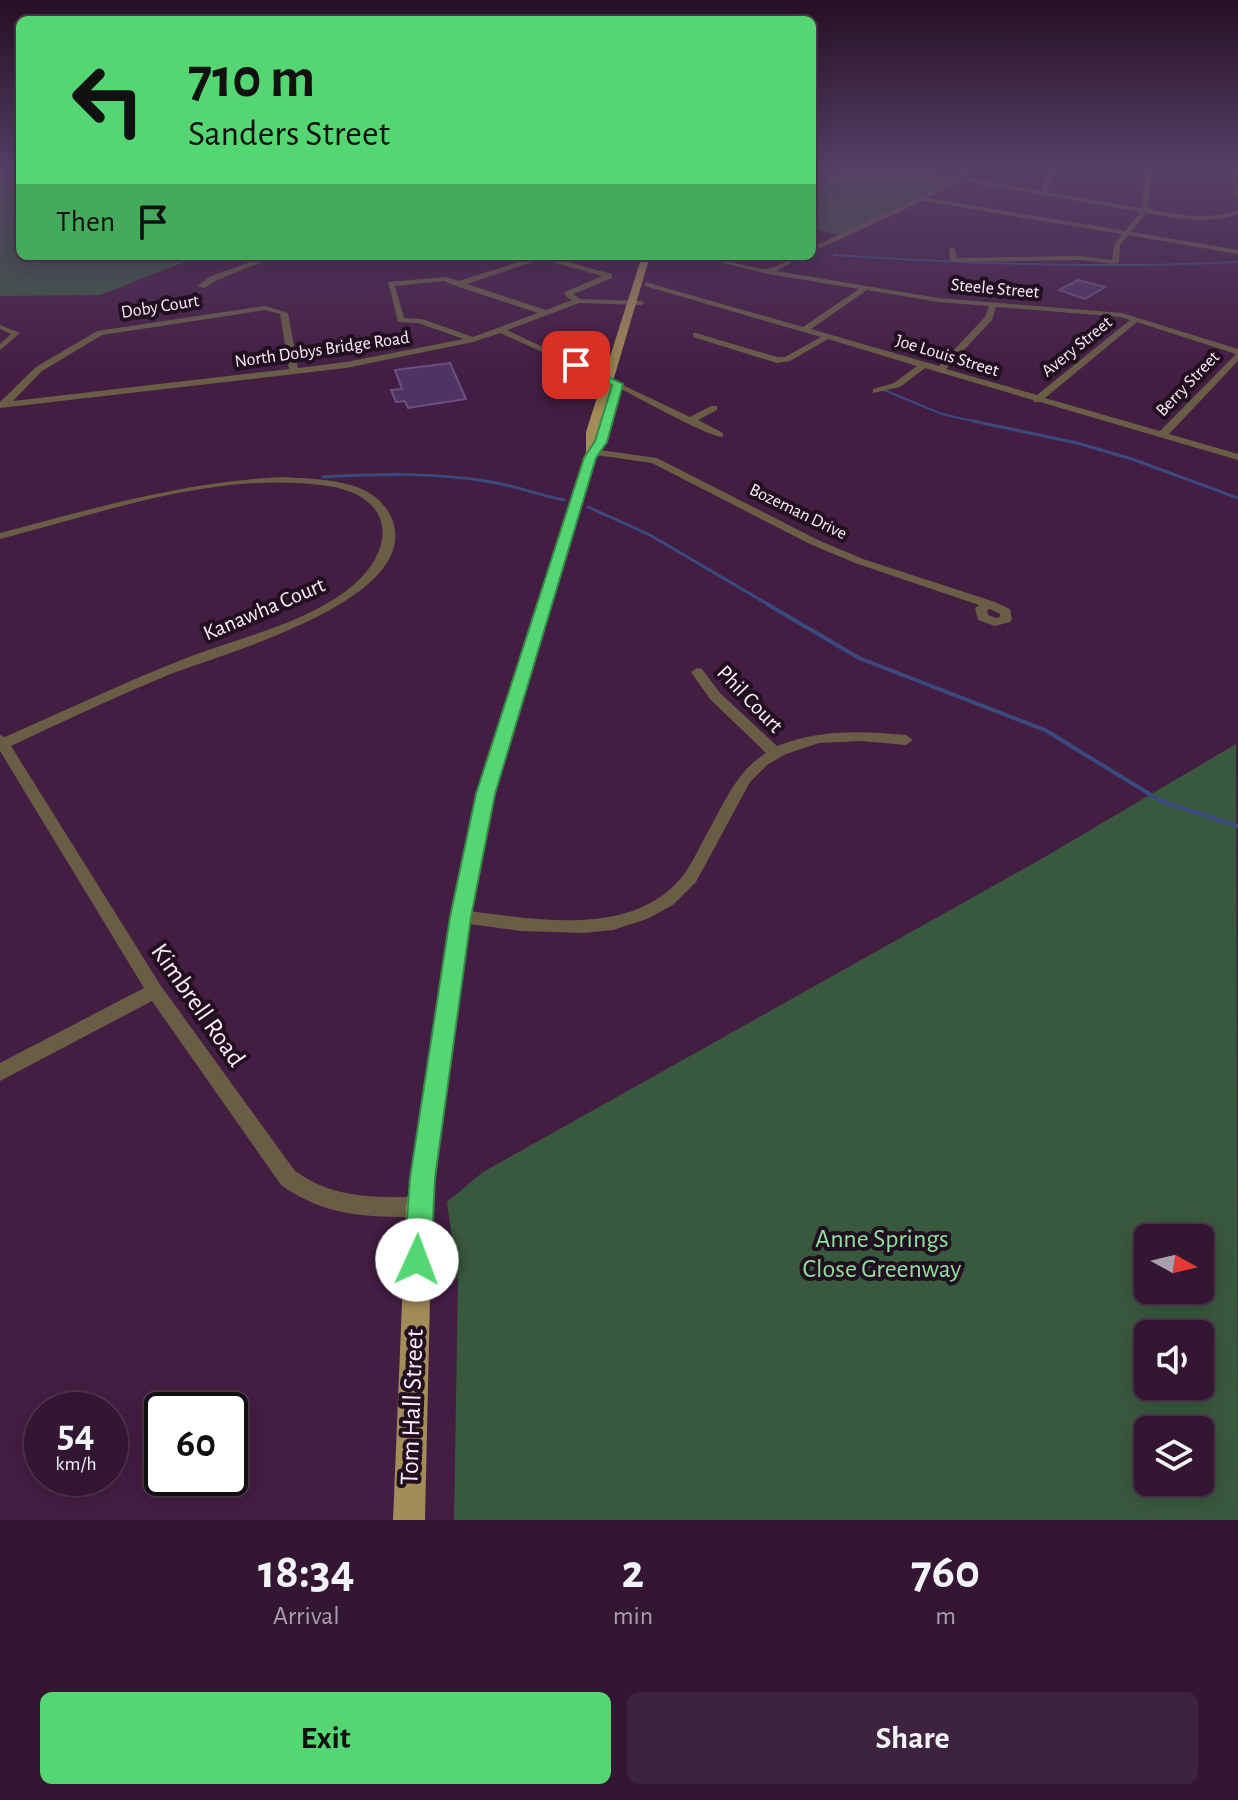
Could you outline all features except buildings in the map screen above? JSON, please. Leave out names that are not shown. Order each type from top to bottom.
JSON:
[{"type":"main road","name":"Tom Hall Street","points":[[409,1520],[419,1207],[460,917],[486,794],[592,452],[601,442],[645,260]]},
{"type":"main road","name":"Tom Hall Street","points":[[636,302],[648,284],[654,260]]},
{"type":"street","points":[[816,247],[839,237]]},
{"type":"street","points":[[952,249],[954,260],[1080,258],[1115,262],[1117,245],[1123,237]]},
{"type":"street","points":[[1138,237],[1238,252]]},
{"type":"street","points":[[201,286],[262,260]]},
{"type":"street","points":[[459,285],[532,260]]},
{"type":"street","points":[[552,260],[609,276],[568,294],[578,301]]},
{"type":"street","name":"Steele Street","points":[[713,260],[864,289],[992,307],[1136,319],[1238,354]]},
{"type":"street","points":[[768,272],[793,260]]},
{"type":"street","points":[[473,340],[419,321],[401,320],[391,284],[440,279],[546,313]]},
{"type":"street","name":"Joe Louis Street","points":[[648,284],[1238,457]]},
{"type":"street","points":[[804,330],[864,289]]},
{"type":"street","name":"North Dobys Bridge Road","points":[[2,405],[294,372],[403,355],[503,331],[578,301],[636,302]]},
{"type":"street","points":[[939,371],[989,318],[992,307]]},
{"type":"street","name":"Doby Court","points":[[2,405],[39,369],[100,333],[265,308],[284,313],[294,372]]},
{"type":"street","name":"Avery Street","points":[[1037,400],[1136,319]]},
{"type":"street","points":[[0,348],[16,333],[2,327]]},
{"type":"street","points":[[503,331],[720,435]]},
{"type":"street","points":[[696,335],[777,360],[787,359],[827,337]]},
{"type":"street","name":"Berry Street","points":[[1162,435],[1238,354]]},
{"type":"street","points":[[876,391],[897,385],[922,366]]},
{"type":"street","points":[[689,421],[714,408]]},
{"type":"street","name":"Bozeman Drive","points":[[592,452],[654,460],[814,542],[859,561],[991,605]]},
{"type":"street","name":"Kanawha Court","points":[[0,536],[165,493],[241,483],[327,483],[359,490],[378,503],[391,522],[389,541],[375,569],[351,593],[301,619],[176,667],[1,742]]},
{"type":"street","name":"Phil Court","points":[[697,672],[715,696],[775,753]]},
{"type":"street","points":[[460,917],[578,928],[635,919],[679,892],[690,878],[745,778],[775,753],[807,738],[834,735],[906,740]]},
{"type":"street","name":"Kimbrell Road","points":[[1,742],[155,991],[288,1178],[316,1197],[337,1203],[365,1207],[419,1207]]},
{"type":"street","points":[[0,1072],[155,991]]},
{"type":"green space","points":[[0,237],[16,237],[16,260],[190,260],[100,295],[0,296]]},
{"type":"green space","name":"Anne Springs Close Greenway","points":[[1236,744],[1238,1520],[454,1520],[458,1282],[447,1202],[483,1172],[1043,858]]},
{"type":"waterway","points":[[834,255],[1036,264],[1238,262]]},
{"type":"waterway","points":[[884,390],[942,414],[975,421]]},
{"type":"waterway","points":[[975,421],[1077,443],[1132,459],[1238,498]]},
{"type":"waterway","points":[[975,421],[982,423]]},
{"type":"waterway","points":[[323,477],[428,475],[470,479],[564,500]]},
{"type":"waterway","points":[[588,507],[650,535],[771,606]]},
{"type":"waterway","points":[[767,604],[859,658],[1045,730],[1161,801],[1238,826]]},
{"type":"route","points":[[417,1260],[422,1178],[460,917],[486,794],[590,458],[601,442],[618,384],[576,365]]}]
